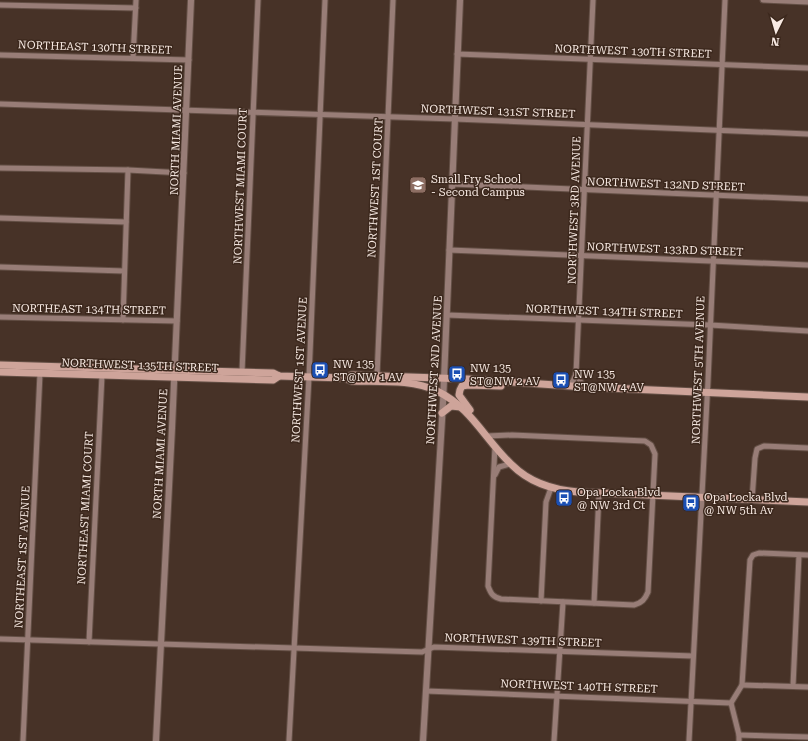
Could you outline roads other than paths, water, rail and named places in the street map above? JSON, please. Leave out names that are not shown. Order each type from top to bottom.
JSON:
[{"type":"main road","name":"NORTHWEST 135TH STREET","points":[[0,365],[174,374],[215,378],[273,380],[279,376]]},
{"type":"main road","name":"NORTHWEST 135TH STREET","points":[[0,372],[102,375],[242,372],[273,373],[279,376],[345,378],[352,381],[408,383],[429,388],[443,394],[461,407],[476,422]]},
{"type":"main road","points":[[215,378],[221,375],[240,376],[242,372]]},
{"type":"main road","name":"NORTHWEST 135TH STREET","points":[[345,378],[352,375],[377,376],[808,397]]},
{"type":"main road","points":[[408,383],[417,381],[443,380]]},
{"type":"main road","points":[[523,384],[509,386],[468,385],[462,386],[459,392],[460,397],[476,422],[510,464],[529,478],[551,488],[567,491],[599,493],[808,502]]},
{"type":"main road","points":[[442,413],[451,406],[461,407]]},
{"type":"street","points":[[133,58],[136,0]]},
{"type":"street","name":"NORTH MIAMI AVENUE","points":[[156,741],[192,0]]},
{"type":"street","name":"NORTHWEST MIAMI COURT","points":[[242,372],[258,0]]},
{"type":"street","name":"NORTHWEST 1ST AVENUE","points":[[289,741],[309,377],[325,0]]},
{"type":"street","name":"NORTHWEST 1ST COURT","points":[[377,376],[393,0]]},
{"type":"street","name":"NORTHWEST 2ND AVENUE","points":[[423,741],[447,315],[460,0]]},
{"type":"street","name":"NORTHWEST 3RD AVENUE","points":[[576,374],[593,0]]},
{"type":"street","name":"NORTHWEST 5TH AVENUE","points":[[689,741],[703,497],[725,0]]},
{"type":"street","points":[[763,0],[808,2]]},
{"type":"street","points":[[0,5],[136,8]]},
{"type":"street","name":"NORTHEAST 130TH STREET","points":[[0,54],[189,60]]},
{"type":"street","name":"NORTHWEST 130TH STREET","points":[[458,54],[808,68]]},
{"type":"street","name":"NORTHWEST 131ST STREET","points":[[0,104],[454,119],[808,134]]},
{"type":"street","points":[[0,168],[128,170],[184,173]]},
{"type":"street","points":[[123,320],[128,170]]},
{"type":"street","name":"NORTHWEST 132ND STREET","points":[[452,184],[808,199]]},
{"type":"street","points":[[0,218],[126,222]]},
{"type":"street","name":"NORTHWEST 133RD STREET","points":[[449,250],[808,265]]},
{"type":"street","points":[[0,267],[124,271]]},
{"type":"street","name":"NORTHWEST 134TH STREET","points":[[447,315],[710,325],[808,331]]},
{"type":"street","name":"NORTHEAST 134TH STREET","points":[[0,317],[177,321]]},
{"type":"street","name":"NORTHEAST 1ST AVENUE","points":[[23,741],[40,373]]},
{"type":"street","points":[[568,386],[573,381],[576,374]]},
{"type":"street","points":[[576,374],[585,387]]},
{"type":"street","name":"NORTHEAST MIAMI COURT","points":[[89,642],[102,375]]},
{"type":"street","points":[[487,436],[645,441],[651,445],[655,454],[648,592],[641,603],[634,605],[501,600],[494,597],[488,586],[495,446]]},
{"type":"street","points":[[752,500],[754,458],[757,450],[764,446],[808,448]]},
{"type":"street","points":[[494,476],[499,467],[510,464]]},
{"type":"street","points":[[541,601],[546,502],[551,488]]},
{"type":"street","points":[[594,603],[599,493]]},
{"type":"street","points":[[808,555],[759,553],[755,554],[751,558],[749,564],[742,685],[731,703],[739,738],[790,739],[808,737]]},
{"type":"street","points":[[793,686],[799,555]]},
{"type":"street","points":[[554,741],[563,602]]},
{"type":"street","name":"NORTHWEST 139TH STREET","points":[[0,639],[422,652],[434,647],[693,656]]},
{"type":"street","points":[[742,685],[808,687]]},
{"type":"street","name":"NORTHWEST 140TH STREET","points":[[426,690],[731,703]]},
{"type":"place","name":"Small Fry School - Second Campus","points":[[418,185]]},
{"type":"place","name":"NW 135 ST@NW 1 AV","points":[[320,370]]},
{"type":"place","name":"NW 135 ST@NW 2 AV","points":[[457,374]]},
{"type":"place","name":"NW 135 ST@NW 4 AV","points":[[561,380]]},
{"type":"place","name":"Opa Locka Blvd @ NW 3rd Ct","points":[[564,498]]},
{"type":"place","name":"Opa Locka Blvd @ NW 5th Av","points":[[691,503]]}]
